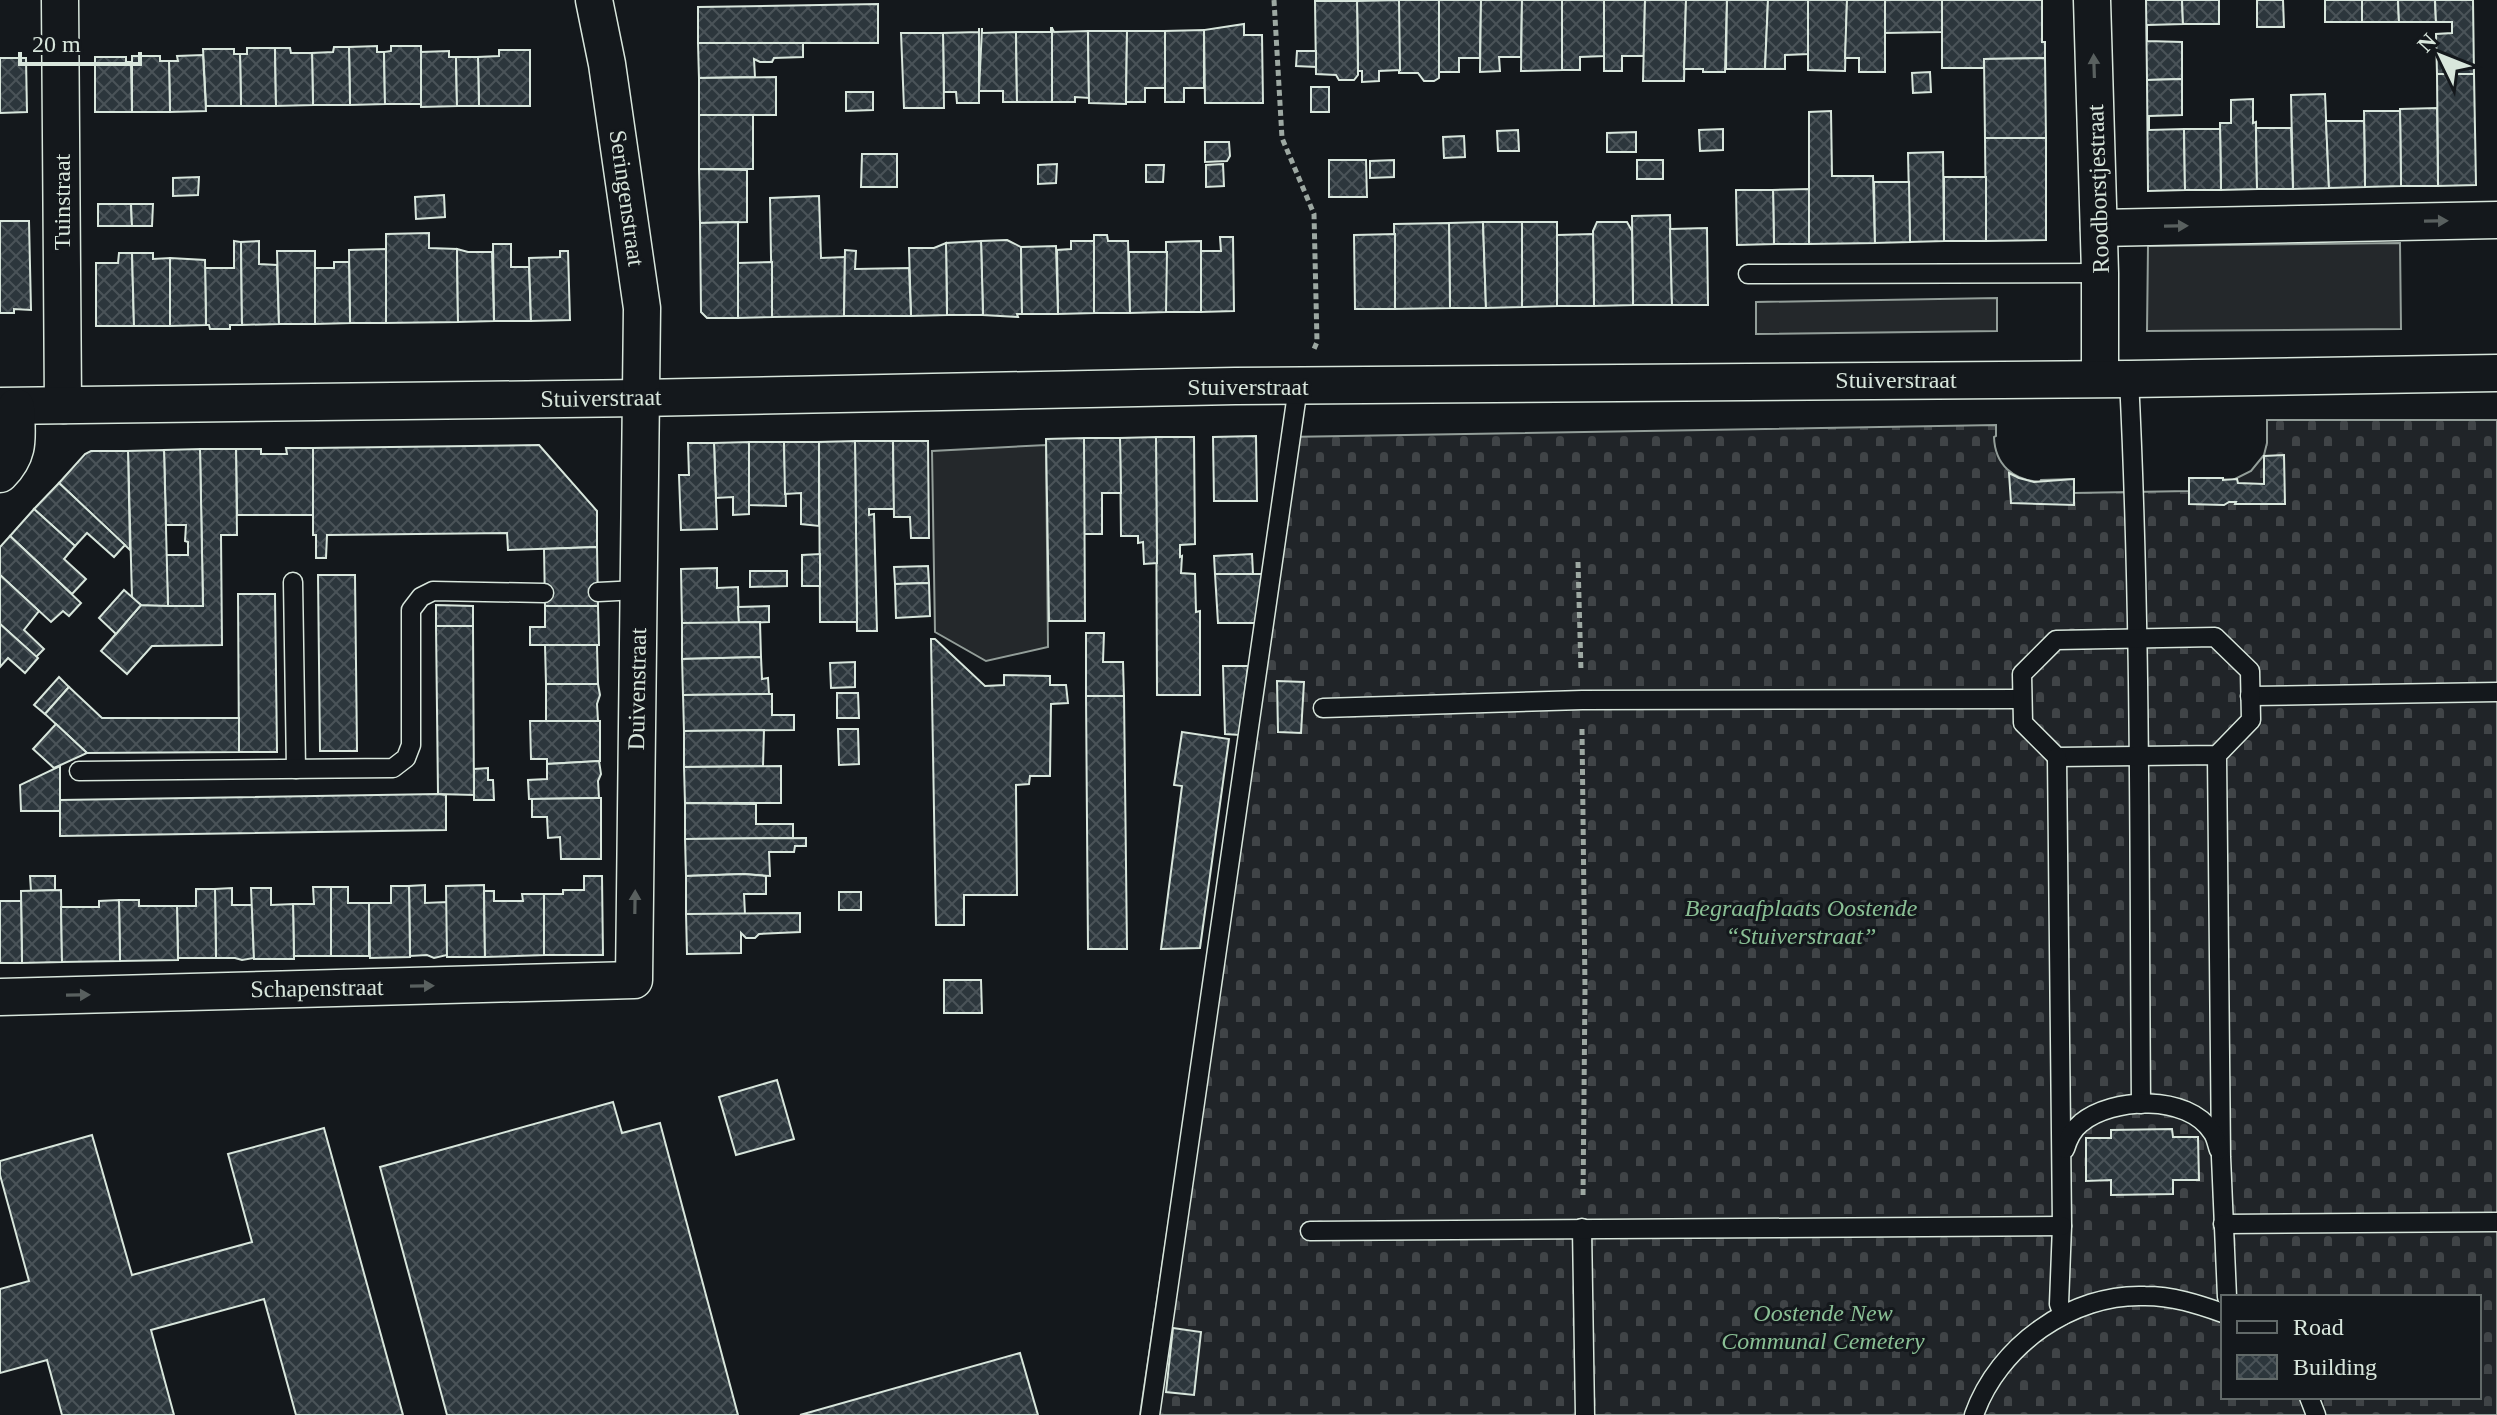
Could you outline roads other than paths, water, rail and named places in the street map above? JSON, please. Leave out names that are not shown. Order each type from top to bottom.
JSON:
[{"type":"street","name":"Tuinstraat","points":[[60,0],[63,405]]},
{"type":"street","name":"Seringenstraat","points":[[594,0],[607,64],[642,308],[640,398]]},
{"type":"street","name":"Roodborstjestraat","points":[[2092,0],[2100,273],[2114,378]]},
{"type":"street","points":[[2099,228],[2497,220]]},
{"type":"street","name":"Stuiverstraat","points":[[8,407],[2497,373]]},
{"type":"street","name":"Duivenstraat","points":[[634,980],[640,398]]},
{"type":"street","points":[[0,474],[17,451],[8,407]]},
{"type":"street","name":"Schapenstraat","points":[[0,997],[634,980]]},
{"type":"lane","points":[[1748,274],[2100,273]]},
{"type":"lane","points":[[2114,378],[2135,492],[2141,1104]]},
{"type":"lane","points":[[1150,1415],[1298,387]]},
{"type":"lane","points":[[293,582],[296,769]]},
{"type":"lane","points":[[598,592],[638,590]]},
{"type":"lane","points":[[79,771],[393,768],[406,758],[411,745],[411,610],[421,597],[433,591],[544,593]]},
{"type":"lane","points":[[2063,1315],[2059,1304],[2062,1226],[2057,757],[2023,723],[2022,699],[2022,674],[2056,640],[2215,637],[2250,671],[2251,720],[2217,755],[2221,1157],[2227,1295]]},
{"type":"lane","points":[[2250,696],[2497,692]]},
{"type":"lane","points":[[1323,708],[1582,700],[2022,699]]},
{"type":"lane","points":[[2057,757],[2217,755]]},
{"type":"lane","points":[[2061,1158],[2070,1135],[2079,1124],[2106,1109],[2141,1104],[2158,1104],[2191,1115],[2213,1133],[2221,1157]]},
{"type":"lane","points":[[2223,1224],[2497,1222]]},
{"type":"lane","points":[[1310,1231],[2062,1226]]},
{"type":"lane","points":[[1582,1228],[1585,1415]]},
{"type":"lane","points":[[1974,1415],[1978,1402],[2000,1367],[2029,1337],[2063,1315],[2102,1301],[2143,1295],[2184,1299],[2221,1312]]},
{"type":"park label","name":"Begraafplaats Oostende “Stuiverstraat”","points":[[1801,922]]},
{"type":"park label","name":"Oostende New Communal Cemetery","points":[[1823,1327]]}]
